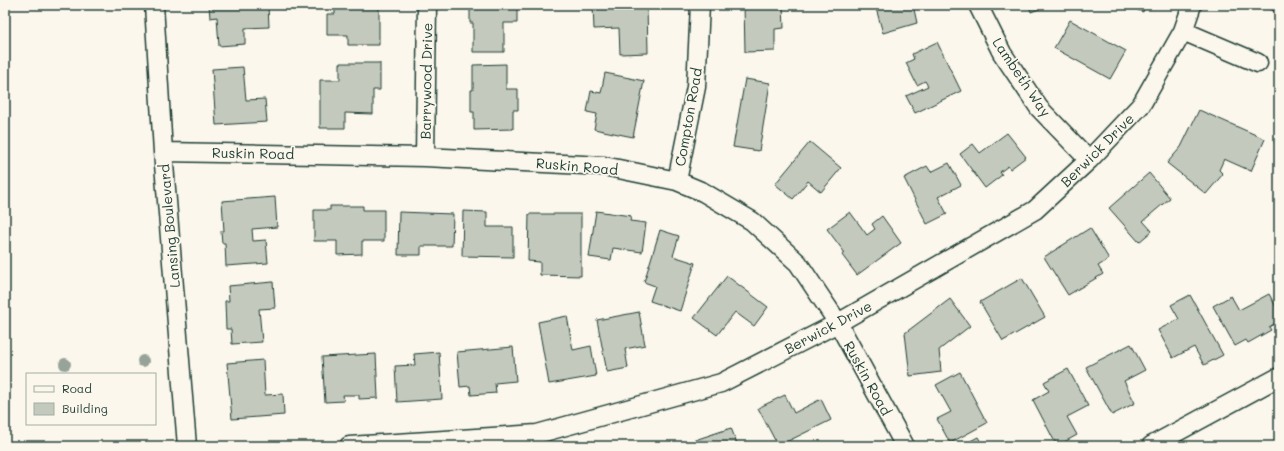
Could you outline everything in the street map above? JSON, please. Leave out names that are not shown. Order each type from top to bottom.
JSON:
[{"type":"street","name":"Lansing Boulevard","points":[[154,5],[163,152],[187,446]]},
{"type":"street","name":"Barrywood Drive","points":[[425,157],[427,5]]},
{"type":"street","name":"Compton Road","points":[[677,181],[696,87],[700,5]]},
{"type":"street","name":"Lambeth Way","points":[[978,5],[1002,53],[1039,108],[1090,160]]},
{"type":"street","name":"Berwick Drive","points":[[349,446],[537,434],[721,383],[838,323],[1035,210],[1090,160],[1141,105],[1183,31],[1192,5]]},
{"type":"street","points":[[1183,31],[1258,63]]},
{"type":"street","name":"Ruskin Road","points":[[163,152],[425,157],[604,166],[677,181],[703,192],[752,221],[798,262],[838,323],[905,446]]},
{"type":"street","points":[[1151,446],[1279,377]]},
{"type":"building","points":[[209,5],[268,5],[269,27],[245,28],[245,44],[219,46],[217,17],[210,18]]},
{"type":"building","points":[[335,5],[379,5],[379,45],[348,45],[348,35],[327,35],[327,14],[335,14]]},
{"type":"building","points":[[470,5],[517,5],[517,23],[504,23],[504,52],[473,52],[473,23],[470,23]]},
{"type":"building","points":[[593,5],[647,5],[648,53],[620,54],[619,28],[594,29]]},
{"type":"building","points":[[744,5],[783,5],[784,28],[775,29],[775,51],[745,52]]},
{"type":"building","points":[[875,5],[913,5],[917,23],[883,33]]},
{"type":"building","points":[[1029,5],[1050,5],[1031,12]]},
{"type":"building","points":[[1124,5],[1145,5],[1143,12]]},
{"type":"building","points":[[1263,5],[1279,5],[1279,14]]},
{"type":"building","points":[[1070,20],[1126,51],[1110,79],[1054,48]]},
{"type":"building","points":[[937,42],[961,91],[915,113],[906,96],[928,86],[925,81],[917,85],[906,63],[914,59],[912,54]]},
{"type":"building","points":[[340,63],[380,63],[380,90],[373,90],[373,114],[345,113],[345,128],[320,128],[320,80],[340,80]]},
{"type":"building","points":[[506,64],[506,89],[518,89],[518,110],[513,110],[513,129],[474,130],[474,112],[471,112],[473,65]]},
{"type":"building","points":[[243,67],[246,100],[265,99],[267,122],[216,125],[212,69]]},
{"type":"building","points":[[605,73],[644,81],[633,137],[594,129],[597,114],[587,112],[591,91],[601,93]]},
{"type":"building","points":[[745,79],[770,83],[759,151],[733,147]]},
{"type":"building","points":[[1199,110],[1265,139],[1251,171],[1224,159],[1219,170],[1223,174],[1206,194],[1167,163],[1181,147]]},
{"type":"building","points":[[1007,133],[1026,157],[1010,169],[1008,166],[1000,172],[1002,175],[985,188],[960,154],[973,144],[980,153]]},
{"type":"building","points":[[1279,138],[1279,148],[1274,142]]},
{"type":"building","points":[[810,142],[841,168],[821,192],[808,181],[793,199],[775,184]]},
{"type":"building","points":[[949,163],[961,185],[938,197],[947,214],[927,224],[904,178],[927,166],[931,172]]},
{"type":"building","points":[[1149,173],[1170,198],[1143,221],[1152,231],[1139,242],[1109,208]]},
{"type":"building","points":[[275,197],[277,227],[252,229],[253,241],[266,240],[268,263],[226,266],[225,243],[222,243],[221,231],[224,231],[222,201]]},
{"type":"building","points":[[330,206],[363,206],[363,210],[384,210],[384,241],[362,241],[362,254],[337,255],[337,241],[314,241],[314,210],[330,210]]},
{"type":"building","points":[[463,211],[487,212],[487,227],[513,227],[513,257],[462,256]]},
{"type":"building","points":[[596,211],[631,216],[630,221],[646,223],[642,252],[613,248],[611,260],[589,257]]},
{"type":"building","points":[[399,212],[453,214],[452,246],[421,246],[421,255],[398,255]]},
{"type":"building","points":[[850,212],[867,235],[875,229],[872,224],[882,216],[901,243],[857,275],[842,255],[845,253],[827,229]]},
{"type":"building","points":[[529,214],[581,214],[581,276],[540,275],[540,262],[528,261]]},
{"type":"building","points":[[1090,228],[1109,259],[1098,266],[1103,274],[1068,295],[1044,257]]},
{"type":"building","points":[[660,230],[679,236],[673,256],[695,263],[680,311],[650,301],[655,286],[644,282]]},
{"type":"building","points":[[727,276],[768,307],[754,326],[735,312],[717,335],[694,318]]},
{"type":"building","points":[[1022,278],[1045,317],[1003,341],[980,302]]},
{"type":"building","points":[[273,282],[275,308],[259,309],[262,342],[232,344],[231,329],[226,329],[225,301],[229,301],[228,286]]},
{"type":"building","points":[[1269,294],[1279,312],[1279,321],[1269,327],[1271,330],[1248,343],[1246,340],[1235,346],[1213,306],[1231,296],[1239,310]]},
{"type":"building","points":[[1190,295],[1223,355],[1204,365],[1194,347],[1173,358],[1158,330],[1179,319],[1171,305]]},
{"type":"building","points":[[950,299],[970,326],[939,350],[941,372],[910,376],[905,333]]},
{"type":"building","points":[[639,312],[645,345],[625,349],[628,368],[607,372],[597,320]]},
{"type":"building","points":[[567,316],[573,350],[591,346],[596,376],[549,384],[538,322]]},
{"type":"building","points":[[1131,344],[1145,370],[1124,381],[1135,403],[1112,415],[1086,367]]},
{"type":"building","points":[[513,347],[516,381],[495,383],[496,393],[471,395],[470,386],[460,387],[457,352]]},
{"type":"building","points":[[439,352],[442,399],[397,402],[395,366],[415,365],[414,354]]},
{"type":"building","points":[[376,354],[378,398],[359,399],[359,395],[343,395],[344,401],[325,402],[322,357]]},
{"type":"building","points":[[263,360],[265,395],[283,394],[284,415],[232,419],[227,363]]},
{"type":"building","points":[[1068,369],[1088,406],[1067,417],[1077,435],[1057,446],[1033,400],[1049,391],[1044,382]]},
{"type":"building","points":[[960,372],[987,423],[950,443],[937,419],[951,412],[936,385]]},
{"type":"building","points":[[785,395],[794,413],[821,399],[831,420],[778,446],[758,408]]},
{"type":"building","points":[[731,428],[738,446],[677,446]]},
{"type":"building","points":[[978,437],[983,446],[961,446]]}]
